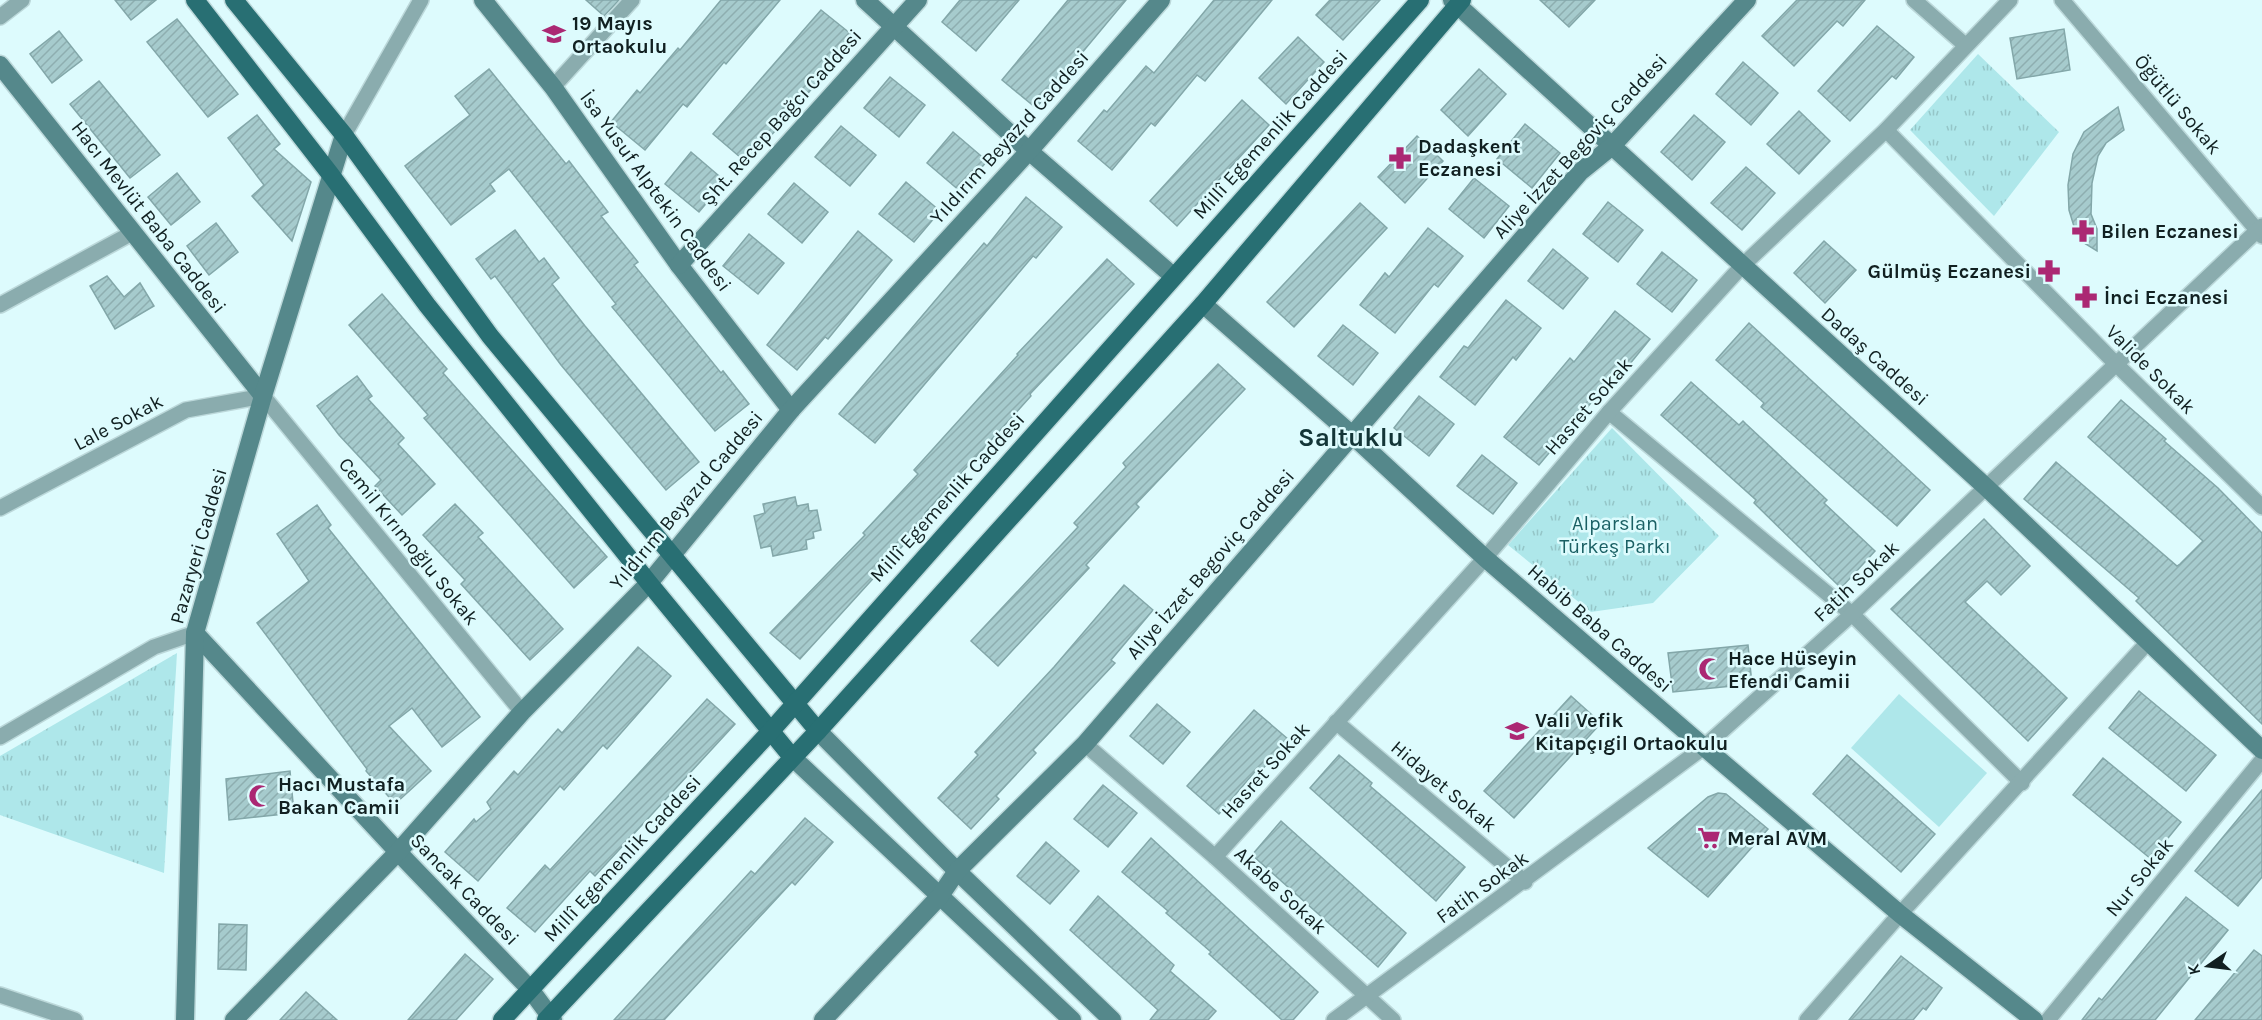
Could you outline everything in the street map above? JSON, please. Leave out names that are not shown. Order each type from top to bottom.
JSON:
[{"type":"main road","points":[[195,0],[332,175],[427,305],[792,758]]},
{"type":"main road","points":[[234,0],[344,135],[490,336],[793,704],[818,731]]},
{"type":"main road","name":"Millî Egemenlik Caddesi","points":[[502,1020],[770,732],[1420,0]]},
{"type":"main road","points":[[550,1019],[818,731],[1203,304],[1457,2]]},
{"type":"street","points":[[0,17],[22,0]]},
{"type":"street","points":[[344,135],[421,0]]},
{"type":"street","name":"İsa Yusuf Alptekin Caddesi","points":[[483,0],[554,87],[679,265],[791,410]]},
{"type":"street","points":[[554,87],[632,0]]},
{"type":"street","points":[[864,0],[1029,151],[1173,276]]},
{"type":"street","name":"Şht. Recep Bağcı Caddesi","points":[[679,265],[918,0]]},
{"type":"street","name":"Yıldırım Beyazıd Caddesi","points":[[234,1020],[398,852],[522,712],[649,583],[791,410],[1029,151],[1161,0]]},
{"type":"street","name":"Aliye İzzet Begoviç Caddesi","points":[[823,1020],[940,896],[957,871],[1085,744],[1580,172],[1611,147],[1747,0]]},
{"type":"street","points":[[1914,0],[1965,45]]},
{"type":"street","name":"Hasret Sokak","points":[[1215,857],[1485,558],[1609,412],[1742,266],[1886,130],[2010,0]]},
{"type":"street","name":"Öğütlü Sokak","points":[[2062,0],[2261,231]]},
{"type":"street","name":"Dadaş Caddesi","points":[[1457,2],[1611,147],[1987,488],[2262,750]]},
{"type":"street","name":"Hacı Mevlüt Baba Caddesi","points":[[0,65],[263,396]]},
{"type":"street","name":"Valide Sokak","points":[[1886,130],[2116,364],[2262,507]]},
{"type":"street","name":"Pazaryeri Caddesi","points":[[185,1020],[195,633],[263,396],[344,135]]},
{"type":"street","name":"Fatih Sokak","points":[[1334,1020],[1525,882],[1704,747],[1852,614],[2116,364],[2261,231]]},
{"type":"street","points":[[0,305],[132,233]]},
{"type":"street","name":"Habib Baba Caddesi","points":[[1203,304],[1351,434],[1485,558],[1704,747],[1900,914],[2034,1020]]},
{"type":"street","name":"Lale Sokak","points":[[0,508],[186,410],[263,396]]},
{"type":"street","name":"Cemil Kırımoğlu Sokak","points":[[263,396],[522,712]]},
{"type":"street","points":[[1609,412],[1852,614],[2022,783]]},
{"type":"street","points":[[0,737],[154,647],[195,633]]},
{"type":"street","name":"Sancak Caddesi","points":[[195,633],[398,852],[530,989],[550,1019]]},
{"type":"street","points":[[1807,1020],[1900,914],[2022,783],[2148,642]]},
{"type":"street","name":"Hidayet Sokak","points":[[1336,722],[1525,882]]},
{"type":"street","points":[[818,731],[957,871],[1112,1020]]},
{"type":"street","name":"Akabe Sokak","points":[[1085,744],[1215,857],[1366,998],[1393,1020]]},
{"type":"street","points":[[792,758],[1072,1020]]},
{"type":"street","name":"Nur Sokak","points":[[2048,1020],[2262,760]]},
{"type":"street","points":[[0,995],[75,1020]]},
{"type":"green space","points":[[1978,54],[2059,132],[1994,216],[1910,130]]},
{"type":"green space","name":"Alparslan Türkeş Parkı","points":[[1612,428],[1719,536],[1653,603],[1591,612],[1508,545]]},
{"type":"green space","points":[[177,653],[164,873],[0,815],[0,756]]},
{"type":"green space","points":[[1899,694],[1987,773],[1939,827],[1851,748]]},
{"type":"building","points":[[115,0],[156,0],[131,20]]},
{"type":"building","points":[[586,0],[619,0],[604,16]]},
{"type":"building","points":[[721,0],[780,0],[726,64],[724,62],[687,107],[683,104],[645,150],[611,122],[637,90],[640,93],[678,48],[680,50]]},
{"type":"building","points":[[960,0],[1019,0],[976,51],[942,22]]},
{"type":"building","points":[[1068,0],[1126,0],[1036,108],[1002,80]]},
{"type":"building","points":[[1214,0],[1272,0],[1205,81],[1197,75],[1155,126],[1151,123],[1112,170],[1078,141],[1104,110],[1107,112],[1146,66],[1154,73]]},
{"type":"building","points":[[1330,0],[1380,0],[1343,40],[1316,15]]},
{"type":"building","points":[[1540,0],[1595,0],[1569,27]]},
{"type":"building","points":[[1797,0],[1865,0],[1843,26],[1837,21],[1794,66],[1762,36]]},
{"type":"building","points":[[821,10],[856,38],[747,163],[713,134]]},
{"type":"building","points":[[177,19],[238,94],[208,117],[147,42]]},
{"type":"building","points":[[1877,26],[1914,57],[1896,79],[1892,76],[1850,121],[1818,91]]},
{"type":"building","points":[[2064,29],[2070,70],[2017,79],[2010,38]]},
{"type":"building","points":[[59,31],[82,60],[52,83],[30,54]]},
{"type":"building","points":[[1298,37],[1324,62],[1286,104],[1259,78]]},
{"type":"building","points":[[1743,62],[1778,93],[1751,125],[1716,94]]},
{"type":"building","points":[[489,69],[566,164],[569,161],[608,212],[601,216],[638,262],[634,265],[721,373],[723,371],[749,404],[715,431],[612,307],[616,304],[509,169],[490,184],[495,191],[451,225],[405,166],[470,115],[455,96]]},
{"type":"building","points":[[1479,69],[1506,94],[1468,136],[1441,110]]},
{"type":"building","points":[[890,77],[925,105],[899,137],[864,108]]},
{"type":"building","points":[[99,81],[160,155],[130,178],[70,104]]},
{"type":"building","points":[[1242,100],[1269,125],[1177,226],[1150,201]]},
{"type":"building","points":[[2118,107],[2124,130],[2106,143],[2098,156],[2092,183],[2091,214],[2097,229],[2097,251],[2084,243],[2076,233],[2069,210],[2068,185],[2073,154],[2084,132]]},
{"type":"building","points":[[1799,111],[1830,141],[1799,174],[1767,144]]},
{"type":"building","points":[[257,115],[280,144],[274,149],[311,182],[292,241],[252,196],[264,185],[228,138]]},
{"type":"building","points":[[1694,115],[1725,142],[1692,180],[1661,152]]},
{"type":"building","points":[[1525,124],[1560,153],[1532,188],[1497,159]]},
{"type":"building","points":[[841,126],[876,155],[850,186],[815,157]]},
{"type":"building","points":[[953,132],[987,161],[961,192],[927,163]]},
{"type":"building","points":[[1417,136],[1443,161],[1405,203],[1378,177]]},
{"type":"building","points":[[691,152],[725,181],[699,212],[665,184]]},
{"type":"building","points":[[1746,167],[1775,193],[1742,230],[1711,203]]},
{"type":"building","points":[[177,173],[200,202],[171,225],[148,197]]},
{"type":"building","points":[[1474,178],[1509,206],[1484,238],[1449,209]]},
{"type":"building","points":[[906,182],[940,211],[914,242],[879,214]]},
{"type":"building","points":[[794,183],[828,212],[802,243],[768,214]]},
{"type":"building","points":[[1026,197],[1062,227],[1036,258],[1033,256],[875,443],[839,414],[984,243],[987,246]]},
{"type":"building","points":[[1608,202],[1643,230],[1618,262],[1583,234]]},
{"type":"building","points":[[1360,203],[1387,228],[1294,327],[1267,302]]},
{"type":"building","points":[[216,223],[238,252],[209,275],[187,246]]},
{"type":"building","points":[[1428,228],[1463,256],[1438,287],[1434,284],[1395,333],[1360,305],[1385,273],[1389,277]]},
{"type":"building","points":[[515,230],[539,262],[544,258],[559,278],[552,284],[699,462],[666,490],[561,365],[495,276],[491,279],[476,259]]},
{"type":"building","points":[[858,231],[892,260],[828,339],[825,337],[797,370],[767,345]]},
{"type":"building","points":[[749,234],[784,263],[758,294],[723,266]]},
{"type":"building","points":[[1824,241],[1856,270],[1825,303],[1794,273]]},
{"type":"building","points":[[1553,249],[1588,278],[1563,309],[1528,281]]},
{"type":"building","points":[[1662,252],[1697,280],[1672,312],[1637,284]]},
{"type":"building","points":[[1107,259],[1134,284],[1030,394],[1031,396],[925,513],[929,517],[800,659],[770,633],[865,535],[863,533],[918,474],[914,470],[1017,354]]},
{"type":"building","points":[[107,276],[124,297],[140,283],[154,306],[115,329],[90,286]]},
{"type":"building","points":[[382,294],[447,369],[443,373],[607,557],[574,588],[424,418],[428,415],[349,325]]},
{"type":"building","points":[[1506,300],[1541,328],[1516,360],[1513,357],[1475,405],[1440,377],[1464,346],[1468,348]]},
{"type":"building","points":[[1615,311],[1650,339],[1625,370],[1621,367],[1539,465],[1504,437],[1570,358],[1574,362]]},
{"type":"building","points":[[1749,323],[1930,490],[1897,526],[1761,407],[1764,403],[1716,360]]},
{"type":"building","points":[[1343,325],[1378,353],[1353,385],[1318,356]]},
{"type":"building","points":[[1218,364],[1245,389],[1136,504],[1139,507],[1086,565],[1089,568],[998,666],[971,641],[1078,527],[1074,523],[1126,467],[1123,463]]},
{"type":"building","points":[[357,376],[372,396],[368,399],[404,438],[398,444],[435,484],[402,515],[375,486],[381,480],[339,435],[317,406]]},
{"type":"building","points":[[1691,382],[1739,425],[1743,421],[1827,500],[1824,503],[1875,551],[1841,588],[1754,503],[1756,500],[1661,415]]},
{"type":"building","points":[[1419,396],[1454,424],[1429,456],[1394,428]]},
{"type":"building","points":[[2121,400],[2218,488],[2262,533],[2262,724],[2136,601],[2139,598],[2024,499],[2056,462],[2177,566],[2203,541],[2088,437]]},
{"type":"building","points":[[1482,455],[1517,483],[1493,514],[1457,486]]},
{"type":"building","points":[[795,497],[797,506],[808,504],[809,511],[817,510],[821,530],[813,532],[814,538],[806,540],[807,549],[773,556],[771,546],[761,548],[754,516],[765,513],[763,504]]},
{"type":"building","points":[[455,504],[483,533],[478,537],[563,629],[530,660],[461,584],[465,580],[423,535]]},
{"type":"building","points":[[317,505],[331,525],[328,528],[480,717],[442,747],[412,708],[389,726],[431,771],[395,804],[366,771],[367,769],[257,623],[309,581],[277,534]]},
{"type":"building","points":[[1984,519],[2030,566],[2001,595],[1987,581],[1965,602],[2067,698],[2028,741],[1891,609]]},
{"type":"building","points":[[1124,585],[1153,610],[1111,660],[1115,663],[1033,750],[1036,753],[996,796],[999,799],[971,829],[938,798],[978,755],[975,752],[1054,667]]},
{"type":"building","name":"Hace Hüseyin Efendi Camii","points":[[1748,645],[1752,684],[1673,692],[1668,653]]},
{"type":"building","points":[[638,647],[671,676],[607,749],[603,745],[564,790],[560,786],[478,881],[445,852],[474,819],[476,822],[491,809],[487,802],[514,771],[518,775],[558,729],[562,733]]},
{"type":"building","points":[[2139,691],[2216,755],[2186,791],[2109,728]]},
{"type":"building","points":[[1571,696],[1601,723],[1514,818],[1484,791]]},
{"type":"building","points":[[707,699],[735,724],[595,876],[590,871],[535,932],[507,908],[545,865],[550,870]]},
{"type":"building","points":[[1157,704],[1190,732],[1163,764],[1130,736]]},
{"type":"building","points":[[1254,710],[1288,739],[1261,771],[1258,768],[1219,814],[1187,786]]},
{"type":"building","points":[[1339,755],[1372,783],[1370,786],[1465,867],[1436,901],[1310,788]]},
{"type":"building","points":[[1847,755],[1935,834],[1901,872],[1813,794]]},
{"type":"building","points":[[2103,758],[2181,822],[2151,859],[2073,795]]},
{"type":"building","name":"Hacı Mustafa Bakan Camii","points":[[290,771],[294,813],[229,820],[226,779]]},
{"type":"building","points":[[1103,785],[1137,813],[1108,847],[1074,819]]},
{"type":"building","points":[[2262,790],[2262,877],[2238,906],[2195,871]]},
{"type":"building","name":"Meral AVM","points":[[1718,793],[1726,794],[1768,829],[1708,897],[1648,848],[1708,797]]},
{"type":"building","points":[[805,818],[833,842],[795,885],[792,882],[664,1020],[614,1020],[751,871],[755,874]]},
{"type":"building","points":[[1281,821],[1406,933],[1378,967],[1252,855]]},
{"type":"building","points":[[1151,838],[1318,992],[1293,1020],[1282,1020],[1209,954],[1211,952],[1166,913],[1168,911],[1122,872]]},
{"type":"building","points":[[1046,842],[1079,871],[1050,904],[1017,876]]},
{"type":"building","points":[[1098,896],[1174,965],[1170,971],[1216,1011],[1208,1020],[1150,1020],[1158,1010],[1070,930]]},
{"type":"building","points":[[2186,897],[2228,930],[2155,1020],[2082,1020],[2099,998],[2102,1000]]},
{"type":"building","points":[[219,924],[247,925],[246,970],[218,969]]},
{"type":"building","points":[[2254,950],[2262,956],[2262,1020],[2195,1020]]},
{"type":"building","points":[[465,954],[493,979],[456,1020],[408,1020]]},
{"type":"building","points":[[1901,956],[1942,988],[1926,1010],[1923,1008],[1913,1020],[1849,1020]]},
{"type":"building","points":[[306,992],[337,1020],[280,1020]]},
{"type":"place","name":"19 Mayıs Ortaokulu","points":[[554,34]]},
{"type":"place","name":"Dadaşkent Eczanesi","points":[[1400,158]]},
{"type":"place","name":"Bilen Eczanesi","points":[[2083,231]]},
{"type":"place","name":"Gülmüş Eczanesi","points":[[2049,271]]},
{"type":"place","name":"İnci Eczanesi","points":[[2086,297]]},
{"type":"place","name":"Hace Hüseyin Efendi Camii","points":[[1710,669]]},
{"type":"place","name":"Vali Vefik Kitapçıgil Ortaokulu","points":[[1517,731]]},
{"type":"place","name":"Hacı Mustafa Bakan Camii","points":[[260,796]]},
{"type":"place","name":"Meral AVM","points":[[1709,838]]},
{"type":"district","name":"Saltuklu","points":[[1351,437]]}]
